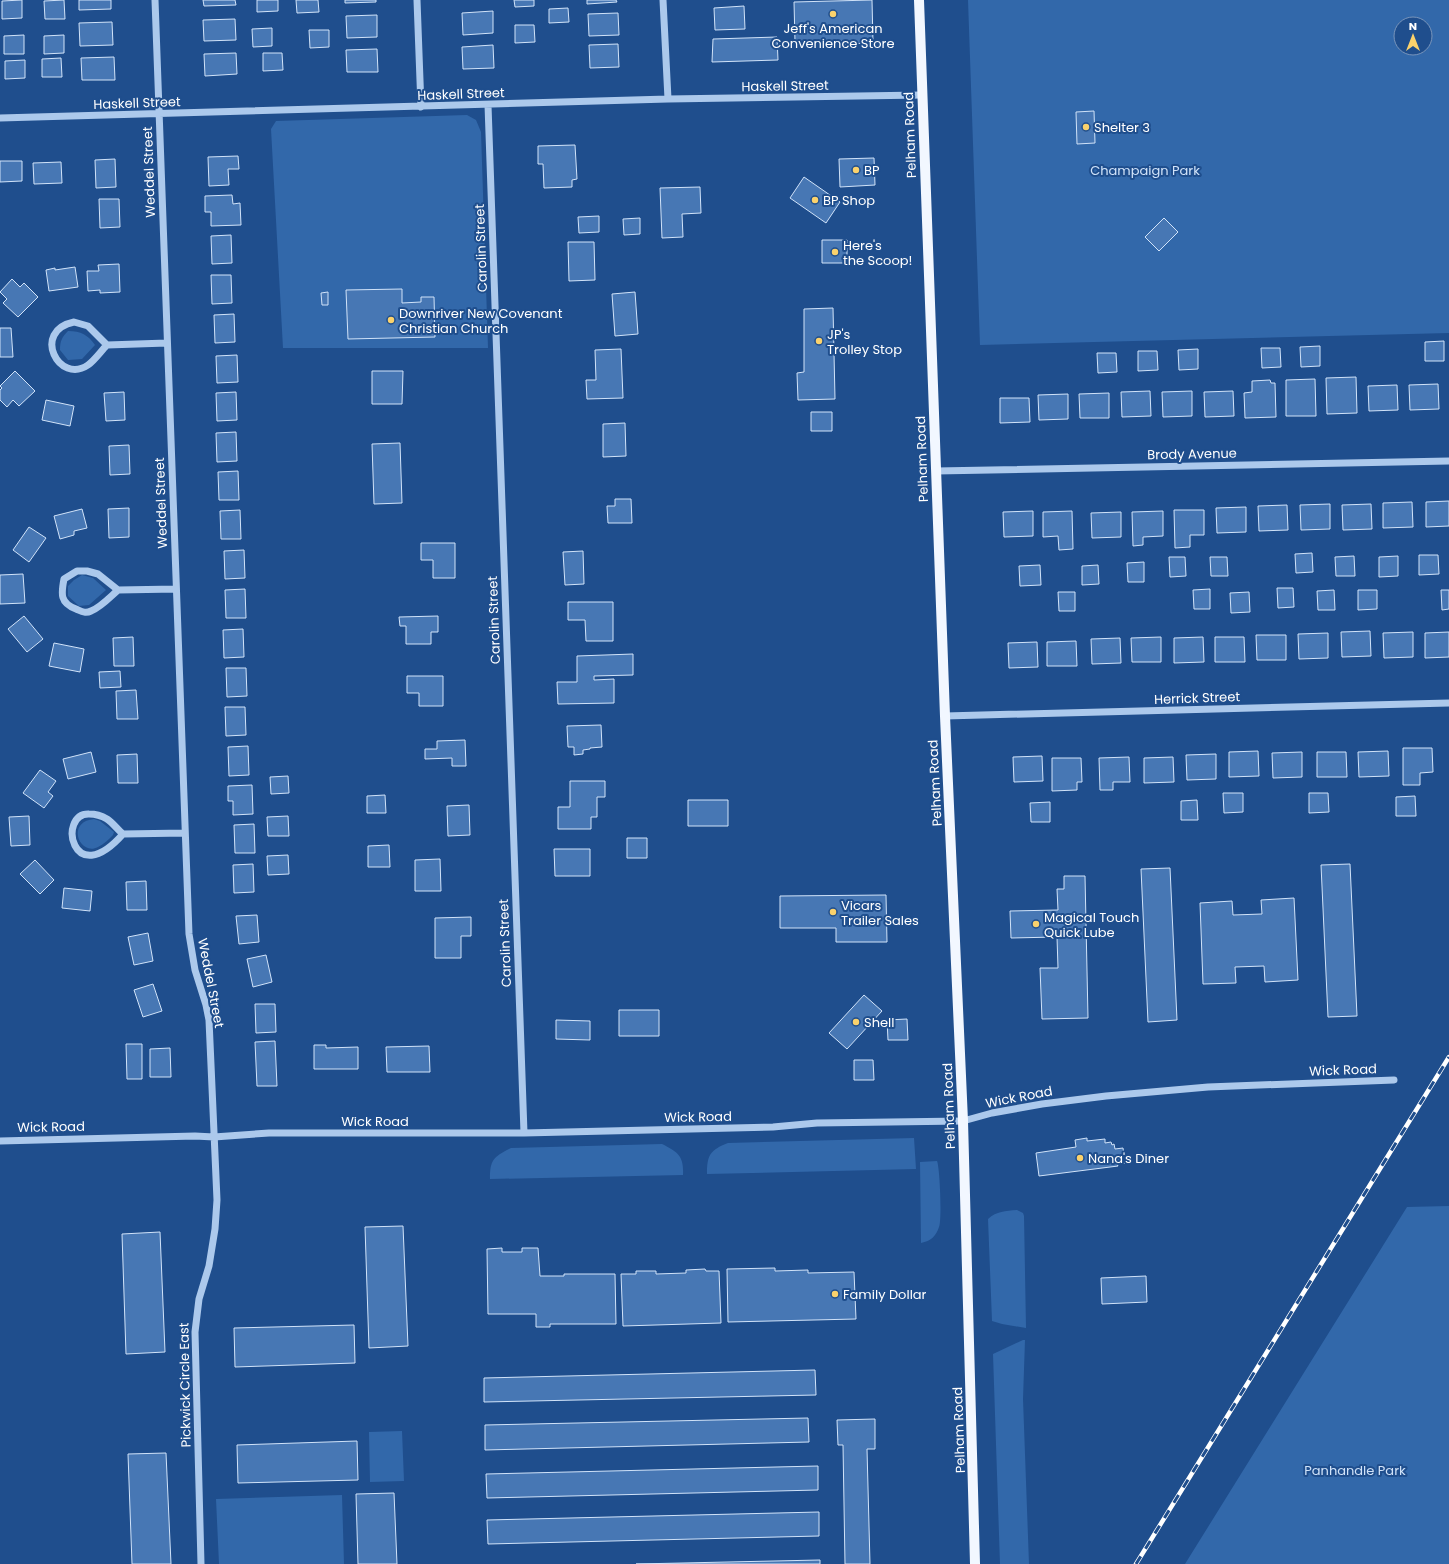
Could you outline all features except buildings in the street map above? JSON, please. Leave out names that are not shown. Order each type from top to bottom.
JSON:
[{"type":"main road","name":"Pelham Road","points":[[919,0],[945,716],[963,1121],[975,1564]]},
{"type":"street","name":"Weddel Street","points":[[155,0],[185,833],[190,934],[195,970],[209,1020],[214,1137]]},
{"type":"street","points":[[417,0],[421,107]]},
{"type":"street","points":[[663,0],[668,99]]},
{"type":"street","name":"Haskell Street","points":[[0,118],[668,99],[922,95]]},
{"type":"street","name":"Carolin Street","points":[[488,105],[524,1133]]},
{"type":"street","points":[[107,345],[88,326],[74,322],[61,327],[52,339],[54,355],[58,362],[65,367],[72,369],[81,369],[88,365],[107,345],[167,343]]},
{"type":"street","name":"Brody Avenue","points":[[936,471],[1449,461]]},
{"type":"street","points":[[118,590],[98,574],[87,571],[77,571],[64,579],[62,588],[63,600],[69,606],[84,612],[90,611],[118,590],[176,589]]},
{"type":"street","name":"Herrick Street","points":[[945,716],[1449,703]]},
{"type":"street","points":[[123,834],[107,819],[97,814],[83,814],[76,820],[73,827],[72,839],[77,849],[84,855],[95,856],[107,850],[123,834],[185,833]]},
{"type":"street","name":"Wick Road","points":[[0,1140],[195,1136],[214,1137],[268,1133],[524,1133],[773,1127],[817,1123],[963,1121],[992,1113],[1042,1104],[1106,1096],[1208,1087],[1394,1080]]},
{"type":"street","name":"Pickwick Circle East","points":[[201,1564],[195,1332],[199,1299],[209,1266],[216,1230],[217,1200],[214,1137]]},
{"type":"green space","name":"Champaign Park","points":[[968,0],[1449,0],[1449,333],[980,345]]},
{"type":"green space","points":[[467,115],[476,120],[481,132],[488,348],[283,348],[271,129],[276,121]]},
{"type":"green space","points":[[68,331],[84,334],[95,345],[82,359],[68,360],[60,350],[62,339]]},
{"type":"green space","points":[[82,575],[93,578],[106,590],[89,605],[79,606],[68,596],[68,586]]},
{"type":"green space","points":[[94,819],[100,821],[114,832],[113,835],[104,843],[91,849],[81,843],[78,838],[78,832],[80,826],[85,821]]},
{"type":"green space","points":[[914,1138],[916,1169],[707,1174],[709,1158],[713,1151],[728,1143]]},
{"type":"green space","points":[[662,1144],[679,1155],[682,1163],[683,1175],[490,1179],[492,1163],[496,1157],[511,1148]]},
{"type":"green space","points":[[937,1161],[940,1183],[940,1223],[935,1235],[928,1241],[921,1243],[920,1162]]},
{"type":"green space","name":"Panhandle Park","points":[[1449,1206],[1449,1564],[1185,1564],[1407,1207]]},
{"type":"green space","points":[[1017,1210],[1023,1213],[1024,1216],[1026,1328],[992,1321],[988,1219],[998,1213]]},
{"type":"green space","points":[[1025,1340],[1023,1399],[1029,1564],[1000,1564],[993,1354]]},
{"type":"green space","points":[[402,1431],[404,1481],[370,1482],[369,1432]]},
{"type":"green space","points":[[342,1495],[344,1564],[219,1564],[216,1499]]},
{"type":"railway","points":[[1136,1564],[1449,1057]]},
{"type":"place","name":"Jeff's American Convenience Store","points":[[833,14]]},
{"type":"place","name":"Shelter 3","points":[[1086,127]]},
{"type":"place","name":"BP","points":[[856,170]]},
{"type":"place","name":"BP Shop","points":[[815,200]]},
{"type":"place","name":"Here's the Scoop!","points":[[835,252]]},
{"type":"place","name":"Downriver New Covenant Christian Church","points":[[391,320]]},
{"type":"place","name":"JP's Trolley Stop","points":[[819,341]]},
{"type":"place","name":"Vicars Trailer Sales","points":[[833,912]]},
{"type":"place","name":"Magical Touch Quick Lube","points":[[1036,924]]},
{"type":"place","name":"Shell","points":[[856,1022]]},
{"type":"place","name":"Nana's Diner","points":[[1080,1158]]},
{"type":"place","name":"Family Dollar","points":[[835,1294]]}]
